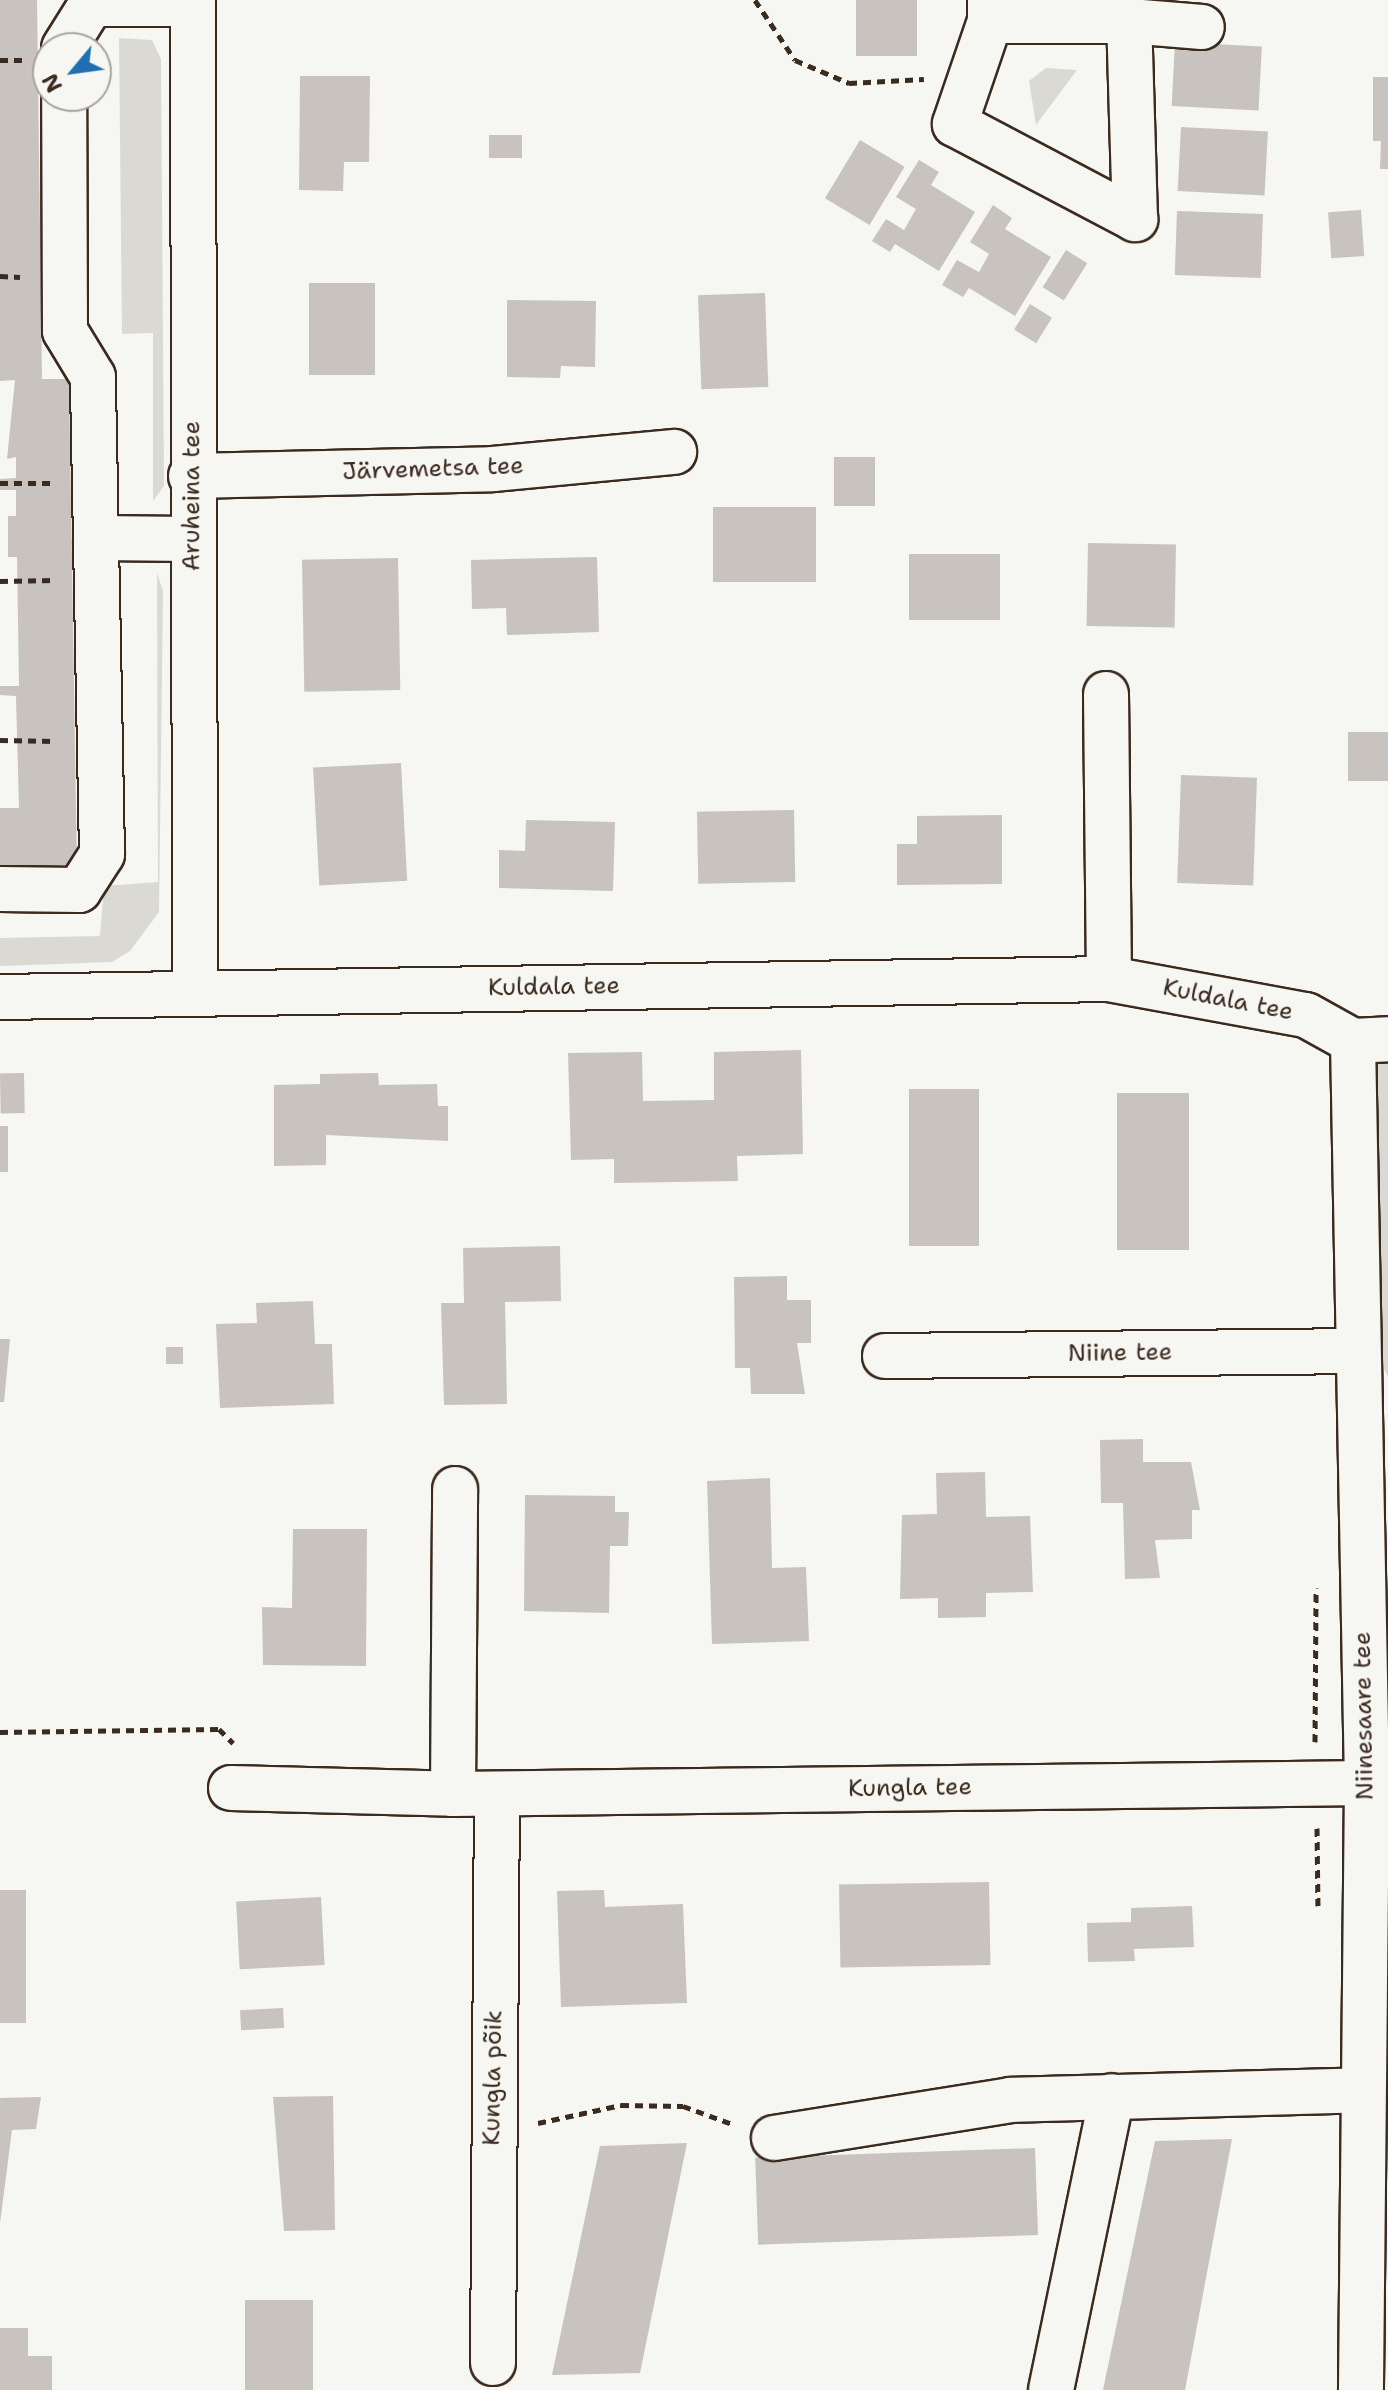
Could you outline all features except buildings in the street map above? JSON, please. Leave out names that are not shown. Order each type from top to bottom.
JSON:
[{"type":"street","points":[[74,32],[94,2],[193,2]]},
{"type":"street","name":"Aruheina tee","points":[[193,2],[191,476],[195,992]]},
{"type":"street","points":[[1129,21],[1135,219],[955,124],[990,10],[1129,21],[1202,27]]},
{"type":"street","points":[[0,889],[79,890],[102,854],[93,377],[65,331],[64,112]]},
{"type":"street","name":"Järvemetsa tee","points":[[191,476],[493,469],[674,452]]},
{"type":"street","points":[[96,558],[192,539]]},
{"type":"street","points":[[1106,694],[1109,979]]},
{"type":"street","name":"Kuldala tee","points":[[0,997],[1109,979],[1306,1015],[1371,1040]]},
{"type":"street","name":"Niinesaare tee","points":[[1361,2390],[1359,2090],[1372,1402],[1355,1351],[1371,1040]]},
{"type":"street","name":"Niine tee","points":[[885,1356],[1355,1351]]},
{"type":"street","points":[[453,1794],[455,1489]]},
{"type":"street","name":"Kungla tee","points":[[231,1788],[497,1794],[1367,1783]]},
{"type":"street","name":"Kungla põik","points":[[493,2363],[492,2134],[497,1794]]},
{"type":"street","points":[[774,2138],[1010,2100],[1359,2090]]},
{"type":"street","points":[[1051,2390],[1112,2096]]},
{"type":"path","points":[[755,0],[795,60],[849,83],[928,79],[968,87]]},
{"type":"path","points":[[0,581],[96,558]]},
{"type":"path","points":[[0,740],[100,742]]},
{"type":"path","points":[[0,1732],[219,1729],[233,1741],[231,1788]]},
{"type":"path","points":[[492,2134],[621,2105],[683,2106],[774,2138]]},
{"type":"shaded area","points":[[119,38],[152,40],[161,59],[164,486],[153,501],[153,333],[122,334]]},
{"type":"shaded area","points":[[1046,68],[1077,70],[1036,125],[1029,81]]},
{"type":"shaded area","points":[[157,573],[163,591],[159,912],[130,951],[112,962],[0,966],[0,938],[100,936],[104,886],[158,882]]},
{"type":"shaded area","points":[[1388,1057],[1388,1377],[1379,1359],[1375,1075],[1376,1063]]}]
